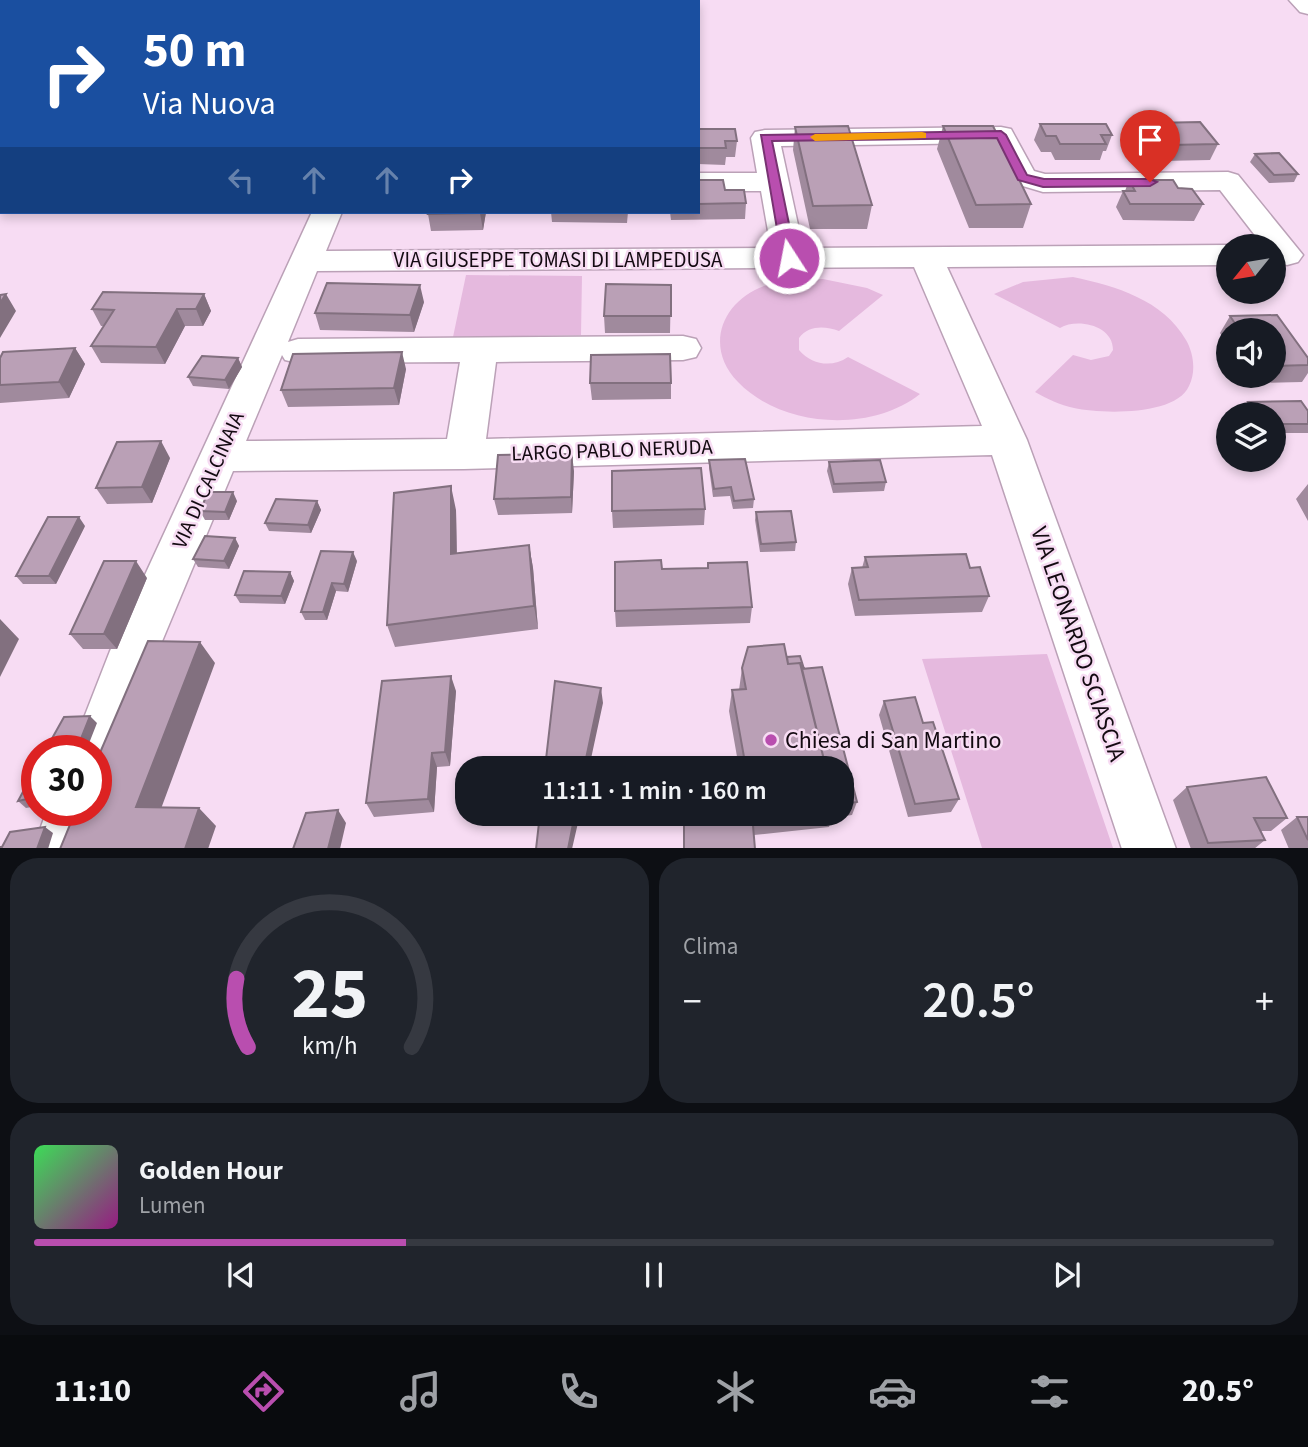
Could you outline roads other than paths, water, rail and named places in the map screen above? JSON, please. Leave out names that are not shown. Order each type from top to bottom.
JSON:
[{"type":"street","points":[[1300,0],[1308,7]]},
{"type":"street","points":[[789,258],[765,138],[1001,135],[1023,177],[1043,183],[1228,181],[1290,255]]},
{"type":"street","points":[[700,182],[774,182]]},
{"type":"street","name":"VIA DI CALCINAIA","points":[[102,735],[134,651],[326,214]]},
{"type":"street","name":"VIA GIUSEPPE TOMASI DI LAMPEDUSA","points":[[307,261],[1216,256]]},
{"type":"street","name":"VIA LEONARDO SCIASCIA","points":[[926,257],[1007,440],[1149,848]]},
{"type":"street","points":[[298,351],[683,348]]},
{"type":"street","points":[[464,454],[480,350]]},
{"type":"street","name":"LARGO PABLO NERUDA","points":[[218,456],[464,454],[1007,440]]},
{"type":"street","points":[[60,848],[68,826]]},
{"type":"place","name":"Chiesa di San Martino","points":[[771,740]]}]
